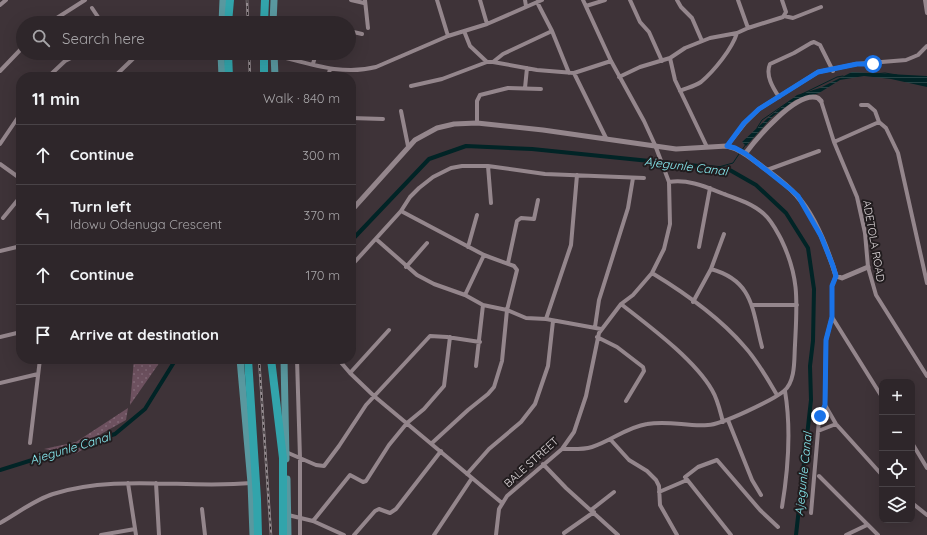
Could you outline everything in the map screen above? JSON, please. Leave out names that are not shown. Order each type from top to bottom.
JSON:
[{"type":"highway","points":[[229,16],[230,0]]},
{"type":"highway","points":[[264,16],[265,0]]},
{"type":"highway","points":[[228,60],[229,72]]},
{"type":"highway","points":[[264,60],[264,72]]},
{"type":"highway","points":[[248,364],[258,535]]},
{"type":"highway","points":[[272,364],[283,458],[283,535]]},
{"type":"main road","points":[[222,16],[223,0]]},
{"type":"main road","points":[[273,16],[274,0]]},
{"type":"main road","points":[[221,60],[222,72]]},
{"type":"main road","points":[[274,60],[275,72]]},
{"type":"main road","points":[[240,364],[251,483],[253,535]]},
{"type":"main road","points":[[284,364],[288,535]]},
{"type":"street","points":[[0,5],[6,0]]},
{"type":"street","points":[[60,16],[85,0]]},
{"type":"street","points":[[351,0],[364,2],[368,28]]},
{"type":"street","points":[[437,0],[448,36]]},
{"type":"street","points":[[480,0],[487,24]]},
{"type":"street","points":[[525,0],[526,6]]},
{"type":"street","points":[[298,60],[330,69],[356,71],[376,67],[448,36],[487,24],[542,0]]},
{"type":"street","name":"BALE STREET","points":[[496,535],[502,503],[514,488],[562,449],[574,432],[583,409],[591,378],[597,337],[601,329],[621,304],[633,295],[652,273],[668,236],[670,214],[668,180],[644,121],[619,77],[583,0]]},
{"type":"street","points":[[586,6],[605,0]]},
{"type":"street","points":[[630,0],[640,22],[649,32],[662,61]]},
{"type":"street","points":[[677,0],[681,7],[692,18],[702,41]]},
{"type":"street","points":[[738,0],[748,28]]},
{"type":"street","points":[[782,0],[786,12],[784,16]]},
{"type":"street","points":[[925,0],[927,12]]},
{"type":"street","points":[[537,2],[571,73],[606,138]]},
{"type":"street","points":[[619,77],[640,67],[670,58],[702,41],[737,33],[784,16],[792,18],[821,7]]},
{"type":"street","points":[[92,8],[97,16]]},
{"type":"street","points":[[464,31],[470,46],[487,62]]},
{"type":"street","points":[[493,62],[503,54],[552,31]]},
{"type":"street","points":[[356,33],[362,34]]},
{"type":"street","points":[[680,91],[695,85],[705,78],[727,53],[735,41],[737,33]]},
{"type":"street","points":[[779,97],[771,84],[769,67],[773,62],[794,53],[811,42],[820,45],[833,70]]},
{"type":"street","points":[[727,146],[754,114],[818,72],[857,64],[906,60],[918,55],[927,46]]},
{"type":"street","points":[[0,71],[16,54]]},
{"type":"street","points":[[670,58],[672,69],[680,91],[707,147]]},
{"type":"street","points":[[53,72],[67,60]]},
{"type":"street","points":[[119,72],[132,60]]},
{"type":"street","points":[[314,64],[315,60]]},
{"type":"street","points":[[411,86],[442,79],[487,62],[571,73],[611,61]]},
{"type":"street","points":[[525,88],[527,68]]},
{"type":"street","points":[[477,123],[477,101],[480,95],[503,88],[541,89]]},
{"type":"street","points":[[744,153],[759,136],[790,107],[812,97],[818,98],[821,101]]},
{"type":"street","name":"ADETOLA ROAD","points":[[821,101],[834,142],[857,197],[865,233],[868,267],[873,286],[881,306],[927,376]]},
{"type":"street","points":[[861,105],[868,105],[875,111],[879,122],[886,128],[900,158],[910,212],[927,283]]},
{"type":"street","points":[[401,111],[408,146]]},
{"type":"street","points":[[356,118],[383,119]]},
{"type":"street","points":[[0,144],[16,120]]},
{"type":"street","points":[[356,205],[415,140],[437,128],[465,122],[606,138],[656,148],[683,149],[727,146],[744,153],[789,188],[803,204],[824,244],[836,276],[832,286],[832,317],[826,340],[825,405],[820,416],[811,513]]},
{"type":"street","points":[[834,142],[879,122]]},
{"type":"street","points":[[767,170],[819,151]]},
{"type":"street","points":[[0,164],[16,175]]},
{"type":"street","points":[[356,261],[401,211],[419,188],[446,169],[462,166],[488,166],[545,174],[644,178]]},
{"type":"street","points":[[488,166],[491,203]]},
{"type":"street","points":[[546,319],[571,245],[577,175]]},
{"type":"street","points":[[595,327],[599,300],[628,208],[633,178]]},
{"type":"street","points":[[668,180],[682,180],[710,188],[748,204],[770,220],[788,253],[794,272],[797,305],[793,371],[785,390],[788,416],[787,477],[782,508]]},
{"type":"street","points":[[699,247],[710,188]]},
{"type":"street","points":[[508,263],[517,221],[521,218],[534,219],[538,200]]},
{"type":"street","points":[[2,218],[16,202]]},
{"type":"street","points":[[401,211],[484,255],[508,263],[516,268],[517,272],[507,310],[504,354],[494,387],[432,443]]},
{"type":"street","points":[[468,247],[477,215]]},
{"type":"street","points":[[693,302],[711,269],[724,234]]},
{"type":"street","points":[[376,239],[406,267],[434,284],[465,295],[483,305],[507,310],[526,318],[546,319],[601,329]]},
{"type":"street","points":[[406,267],[427,243]]},
{"type":"street","points":[[0,251],[16,247]]},
{"type":"street","points":[[465,295],[484,255]]},
{"type":"street","points":[[836,276],[842,278],[868,267]]},
{"type":"street","points":[[711,269],[730,275],[746,292],[752,305],[762,347]]},
{"type":"street","points":[[652,273],[676,288],[720,323],[745,346],[777,395]]},
{"type":"street","points":[[621,304],[678,352],[706,381],[716,397],[723,422]]},
{"type":"street","points":[[476,366],[480,342],[483,305]]},
{"type":"street","points":[[752,305],[797,305]]},
{"type":"street","points":[[832,317],[879,392]]},
{"type":"street","points":[[467,474],[489,449],[521,422],[535,404],[548,366],[553,321]]},
{"type":"street","points":[[350,374],[388,330]]},
{"type":"street","points":[[0,336],[16,333]]},
{"type":"street","points":[[286,452],[321,466],[326,464],[366,405],[430,336],[450,337],[480,342]]},
{"type":"street","points":[[313,521],[348,476],[351,475],[363,482],[366,481],[389,445],[407,423],[424,410],[444,386],[450,337]]},
{"type":"street","points":[[597,337],[617,346],[644,367],[644,371],[626,401]]},
{"type":"street","points":[[30,443],[39,364]]},
{"type":"street","points":[[297,364],[300,458],[300,535]]},
{"type":"street","points":[[342,364],[350,374],[374,396],[502,503]]},
{"type":"street","points":[[0,383],[38,374]]},
{"type":"street","points":[[562,449],[591,447],[628,430],[647,424],[669,422],[706,426],[723,422],[785,390]]},
{"type":"street","points":[[825,405],[836,424],[879,472]]},
{"type":"street","points":[[728,420],[752,480],[761,495]]},
{"type":"street","points":[[818,432],[836,424]]},
{"type":"street","points":[[610,439],[629,460],[653,476],[658,486],[662,510],[677,535]]},
{"type":"street","points":[[915,449],[927,468]]},
{"type":"street","points":[[354,535],[377,509],[388,513],[396,508],[441,451]]},
{"type":"street","points":[[731,535],[688,480],[686,475],[698,467],[717,460],[760,510],[778,527]]},
{"type":"street","points":[[543,464],[566,488],[618,535]]},
{"type":"street","points":[[819,476],[878,535]]},
{"type":"street","points":[[434,535],[472,478]]},
{"type":"street","points":[[659,492],[688,480]]},
{"type":"street","points":[[0,523],[52,494],[101,485],[128,483],[251,483]]},
{"type":"street","points":[[128,483],[136,535]]},
{"type":"street","points":[[156,483],[158,535]]},
{"type":"street","points":[[564,534],[614,492]]},
{"type":"street","points":[[915,505],[927,515]]},
{"type":"street","points":[[202,510],[205,535]]},
{"type":"street","points":[[288,515],[313,521],[344,535]]},
{"type":"street","points":[[846,535],[867,525]]},
{"type":"street","points":[[101,535],[135,528]]},
{"type":"shaded area","points":[[134,364],[159,364],[130,405]]},
{"type":"shaded area","points":[[128,408],[126,420],[101,434],[92,444],[75,454],[44,449],[76,442]]},
{"type":"water","points":[[852,72],[927,76],[927,87],[891,79],[864,76],[840,80],[819,93],[795,100],[772,117],[746,146],[742,142],[770,116],[797,95],[820,88]]},
{"type":"waterway","points":[[874,74],[885,73],[897,75]]},
{"type":"waterway","points":[[802,94],[837,77],[843,76]]},
{"type":"waterway","points":[[757,128],[762,120],[791,100]]},
{"type":"waterway","points":[[742,150],[746,144]]},
{"type":"waterway","name":"Ajegunle Canal","points":[[356,236],[429,159],[466,146],[532,149],[728,169],[756,185],[786,213],[808,248],[814,289],[813,341],[810,366],[811,400],[796,535]]},
{"type":"waterway","points":[[715,168],[733,163],[739,154]]},
{"type":"waterway","name":"Ajegunle Canal","points":[[0,470],[115,434],[145,409],[173,364]]},
{"type":"railway","points":[[247,0],[248,16]]},
{"type":"railway","points":[[249,60],[250,72]]},
{"type":"railway","points":[[259,364],[271,535]]},
{"type":"route","points":[[820,416],[825,405],[826,340],[832,317],[832,286],[836,276],[833,266],[821,236],[798,196],[746,154],[735,148],[727,146],[744,123],[759,109],[818,72],[857,64],[873,64]]}]
